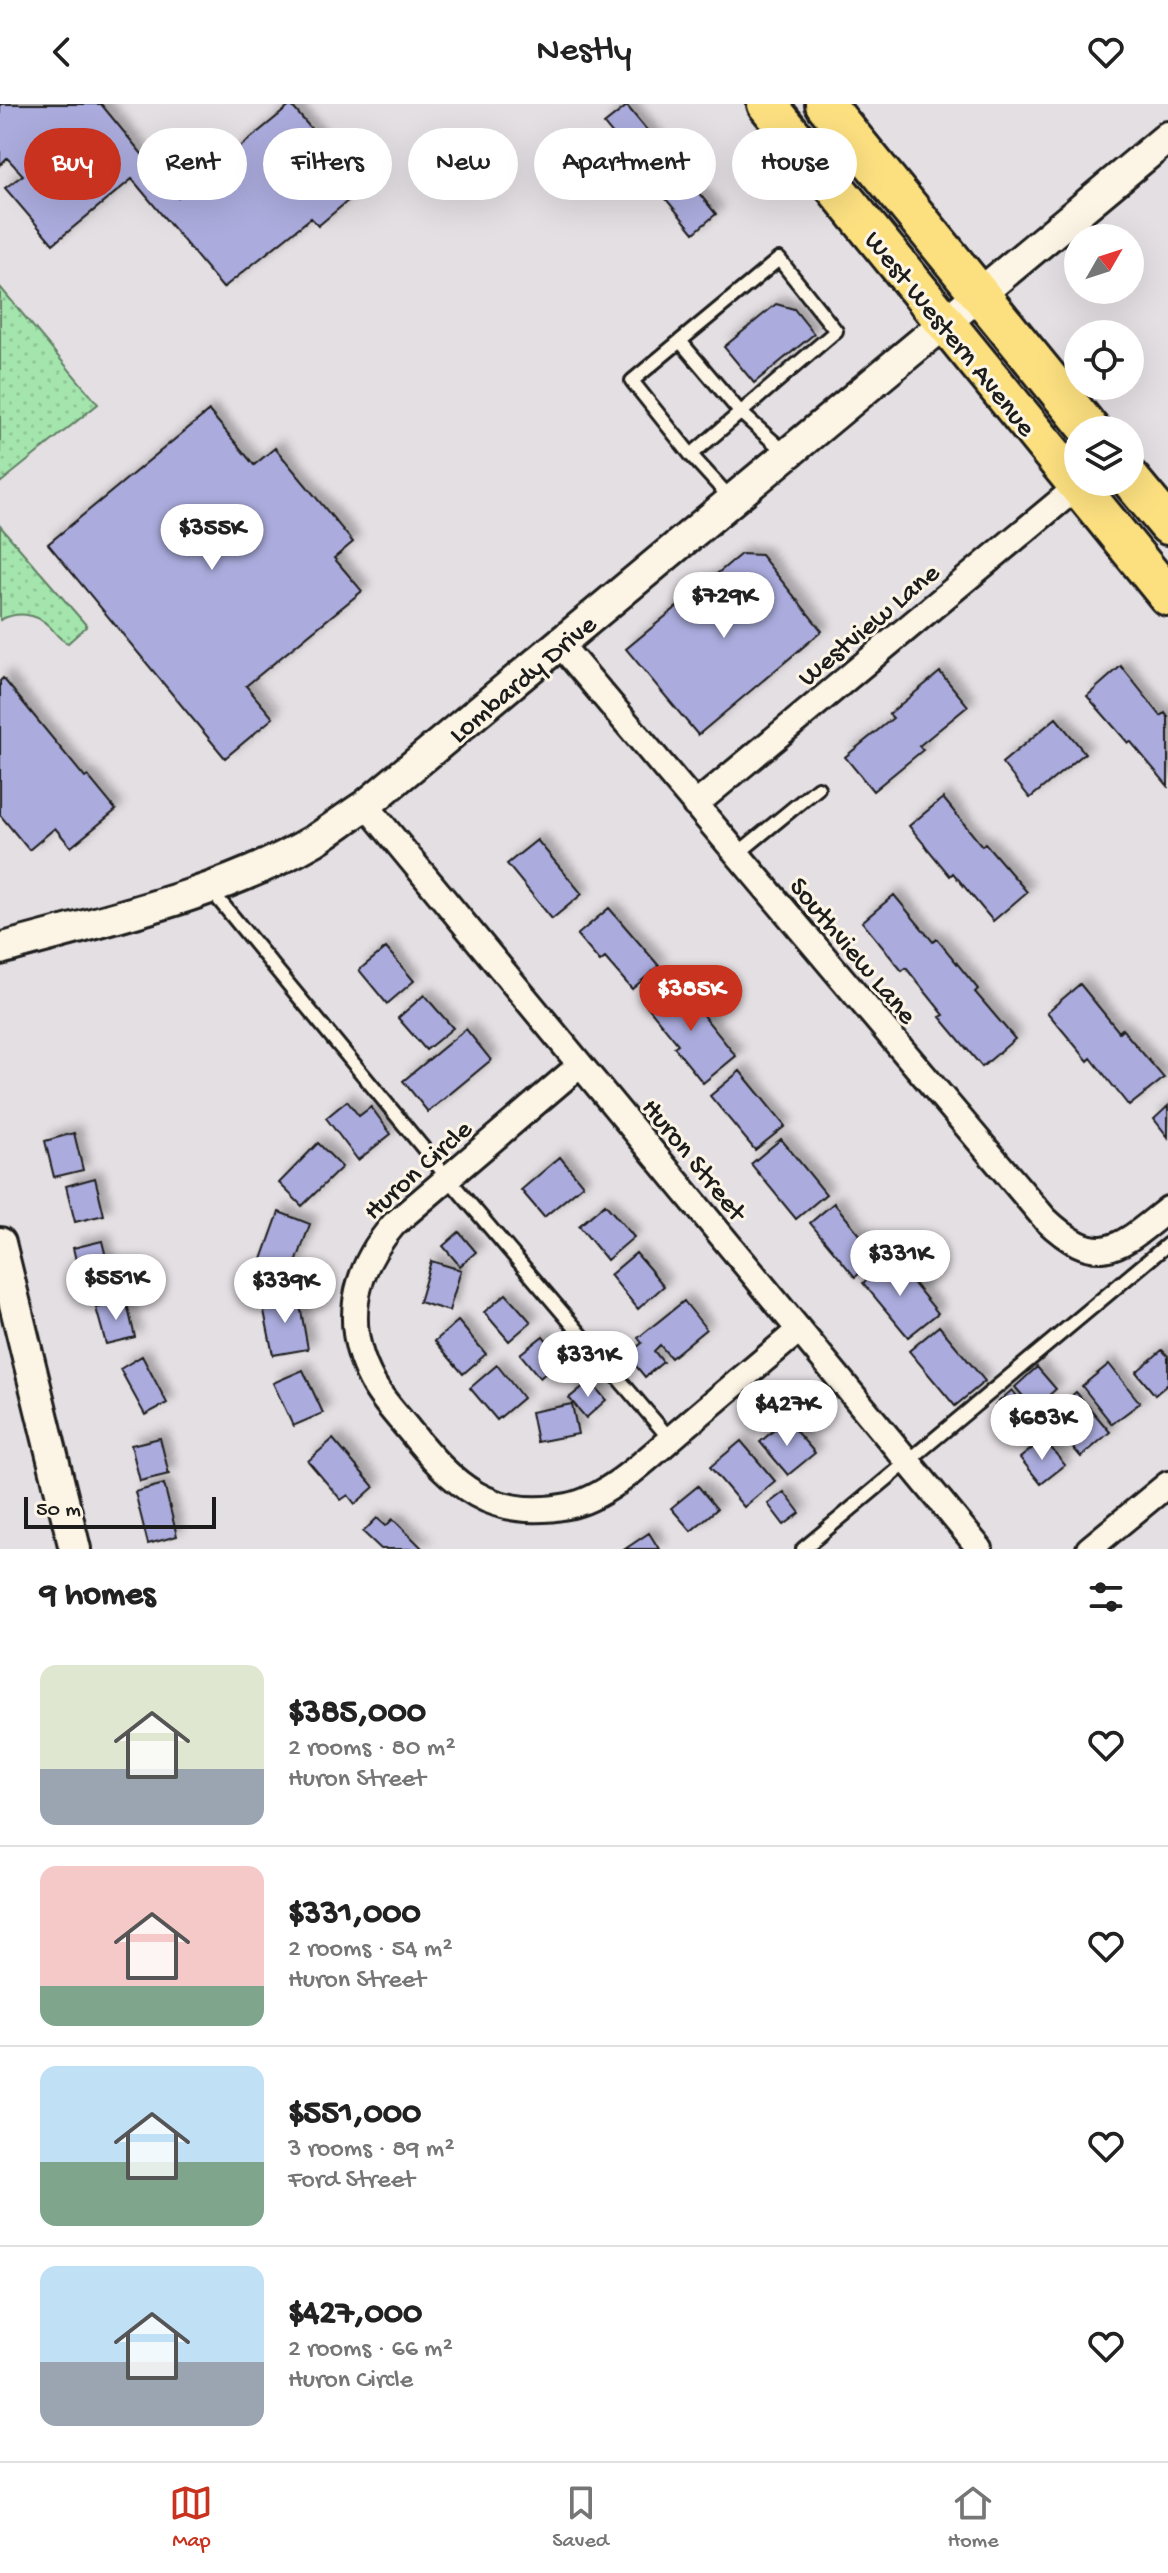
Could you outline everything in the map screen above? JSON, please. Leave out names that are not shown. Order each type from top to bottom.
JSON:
[{"type":"main road","name":"West Western Avenue","points":[[767,104],[1064,469]]},
{"type":"main road","name":"West Western Avenue","points":[[825,104],[1079,416]]},
{"type":"main road","name":"West Western Avenue","points":[[1086,496],[1168,596]]},
{"type":"main road","points":[[1144,496],[1168,525]]},
{"type":"street","name":"Lombardy Drive","points":[[0,949],[208,887],[271,862],[315,839],[366,805],[1168,137]]},
{"type":"street","name":"Westview Lane","points":[[695,805],[1066,496]]},
{"type":"street","name":"Southview Lane","points":[[560,644],[1045,1219],[1077,1245],[1099,1251],[1128,1241],[1168,1209]]},
{"type":"street","name":"Huron Street","points":[[366,805],[980,1549]]},
{"type":"street","name":"Huron Circle","points":[[580,1065],[394,1224],[377,1243],[365,1265],[357,1291],[355,1317],[361,1357],[372,1383],[435,1463],[456,1483],[479,1497],[505,1506],[535,1510],[582,1503],[617,1483],[799,1330]]},
{"type":"street","points":[[0,1243],[75,1549]]},
{"type":"street","points":[[1089,1549],[1168,1484]]},
{"type":"lane","points":[[691,455],[836,331],[779,259],[632,381],[691,455],[733,501]]},
{"type":"lane","points":[[680,341],[740,412],[788,455]]},
{"type":"lane","points":[[736,855],[818,788]]},
{"type":"lane","points":[[208,887],[447,1177],[670,1439]]},
{"type":"lane","points":[[803,1549],[1168,1244]]},
{"type":"green space","points":[[0,287],[98,404],[0,483]]},
{"type":"green space","points":[[0,526],[87,626],[68,643],[44,621],[32,616],[19,615],[0,620]]},
{"type":"building","points":[[0,104],[101,104],[121,128],[24,128],[24,200],[106,200],[53,244],[5,188],[23,175],[7,158],[0,165]]},
{"type":"building","points":[[291,105],[310,128],[263,128]]},
{"type":"building","points":[[627,106],[645,128],[607,128],[604,124]]},
{"type":"building","points":[[121,128],[137,148],[137,185],[132,179],[121,188]]},
{"type":"building","points":[[263,128],[263,200],[349,200],[318,226],[311,218],[223,288],[150,200],[247,200],[247,141]]},
{"type":"building","points":[[667,200],[704,200],[716,214],[694,233]]},
{"type":"building","points":[[776,304],[794,309],[814,334],[754,383],[724,347]]},
{"type":"building","points":[[209,411],[254,465],[275,448],[353,542],[334,558],[362,591],[246,686],[273,718],[225,758],[48,544]]},
{"type":"building","points":[[741,554],[761,555],[822,631],[698,735],[626,649]]},
{"type":"building","points":[[1121,666],[1161,716],[1165,713],[1168,717],[1168,786],[1087,696]]},
{"type":"building","points":[[940,672],[968,706],[919,746],[923,750],[873,791],[845,757],[893,718],[889,714]]},
{"type":"building","points":[[3,678],[85,778],[88,776],[116,810],[71,847],[55,828],[29,850],[0,815],[0,681]]},
{"type":"building","points":[[1056,718],[1085,753],[1030,798],[1002,763]]},
{"type":"building","points":[[943,798],[982,846],[985,843],[1027,892],[993,921],[953,873],[950,876],[909,826]]},
{"type":"building","points":[[537,840],[582,894],[552,919],[507,864]]},
{"type":"building","points":[[894,895],[933,942],[937,939],[978,989],[975,992],[1015,1039],[982,1067],[940,1017],[944,1015],[906,968],[902,971],[862,922]]},
{"type":"building","points":[[609,908],[659,966],[632,989],[605,958],[600,962],[577,935]]},
{"type":"building","points":[[386,948],[414,981],[387,1004],[359,970]]},
{"type":"building","points":[[676,982],[736,1056],[703,1083],[674,1047],[678,1044],[647,1006]]},
{"type":"building","points":[[1080,984],[1119,1032],[1122,1029],[1164,1078],[1129,1106],[1091,1058],[1088,1061],[1047,1012]]},
{"type":"building","points":[[424,995],[453,1028],[426,1050],[398,1018]]},
{"type":"building","points":[[466,1029],[491,1060],[428,1112],[403,1081]]},
{"type":"building","points":[[740,1071],[785,1126],[755,1150],[710,1096]]},
{"type":"building","points":[[347,1101],[359,1116],[371,1107],[391,1134],[358,1160],[326,1118]]},
{"type":"building","points":[[1168,1106],[1168,1137],[1154,1119]]},
{"type":"building","points":[[74,1133],[83,1170],[54,1177],[45,1141]]},
{"type":"building","points":[[781,1139],[826,1194],[796,1219],[751,1164]]},
{"type":"building","points":[[318,1143],[342,1167],[302,1206],[279,1183]]},
{"type":"building","points":[[560,1157],[583,1185],[544,1217],[521,1190]]},
{"type":"building","points":[[95,1178],[104,1215],[75,1222],[66,1186]]},
{"type":"building","points":[[834,1203],[879,1258],[855,1277],[810,1223]]},
{"type":"building","points":[[605,1204],[634,1237],[607,1260],[579,1226]]},
{"type":"building","points":[[279,1212],[310,1224],[291,1277],[260,1265]]},
{"type":"building","points":[[459,1232],[476,1252],[460,1266],[443,1246]]},
{"type":"building","points":[[102,1241],[111,1277],[82,1285],[73,1248]]},
{"type":"building","points":[[636,1253],[664,1286],[638,1309],[610,1275]]},
{"type":"building","points":[[893,1258],[938,1313],[908,1337],[863,1283]]},
{"type":"building","points":[[431,1261],[461,1270],[449,1311],[419,1302]]},
{"type":"building","points":[[298,1294],[308,1349],[273,1355],[262,1301]]},
{"type":"building","points":[[506,1294],[531,1322],[509,1341],[484,1312]]},
{"type":"building","points":[[126,1300],[135,1337],[106,1344],[96,1308]]},
{"type":"building","points":[[684,1301],[706,1329],[671,1358],[660,1345],[654,1351],[663,1362],[645,1377],[627,1355],[642,1343],[638,1338]]},
{"type":"building","points":[[458,1321],[486,1354],[463,1374],[435,1341]]},
{"type":"building","points":[[939,1326],[985,1381],[955,1406],[909,1351]]},
{"type":"building","points":[[543,1336],[562,1359],[540,1378],[520,1354]]},
{"type":"building","points":[[1162,1350],[1168,1356],[1168,1384],[1155,1395],[1136,1372]]},
{"type":"building","points":[[142,1356],[167,1403],[145,1415],[120,1369]]},
{"type":"building","points":[[1109,1364],[1140,1403],[1112,1424],[1082,1386]]},
{"type":"building","points":[[497,1365],[523,1398],[497,1420],[470,1388]]},
{"type":"building","points":[[1037,1367],[1056,1389],[1034,1409],[1015,1387]]},
{"type":"building","points":[[303,1370],[323,1413],[293,1426],[273,1383]]},
{"type":"building","points":[[590,1381],[606,1400],[586,1418],[569,1398]]},
{"type":"building","points":[[1012,1390],[1029,1411],[1012,1425],[995,1405]]},
{"type":"building","points":[[1076,1392],[1110,1432],[1081,1457],[1047,1417]]},
{"type":"building","points":[[572,1404],[578,1434],[537,1442],[531,1412]]},
{"type":"building","points":[[786,1420],[815,1453],[788,1475],[760,1442]]},
{"type":"building","points":[[160,1438],[169,1474],[140,1481],[131,1445]]},
{"type":"building","points":[[333,1439],[374,1487],[355,1504],[348,1495],[341,1500],[308,1461]]},
{"type":"building","points":[[1044,1439],[1065,1465],[1041,1484],[1020,1458]]},
{"type":"building","points":[[741,1441],[775,1481],[744,1507],[710,1467]]},
{"type":"building","points":[[164,1484],[177,1536],[148,1544],[135,1492]]},
{"type":"building","points":[[698,1486],[717,1509],[691,1531],[671,1508]]},
{"type":"building","points":[[784,1492],[800,1513],[784,1525],[768,1504]]},
{"type":"building","points":[[377,1518],[386,1526],[393,1519],[423,1549],[381,1549],[363,1532]]},
{"type":"building","points":[[649,1533],[659,1549],[625,1549]]}]
